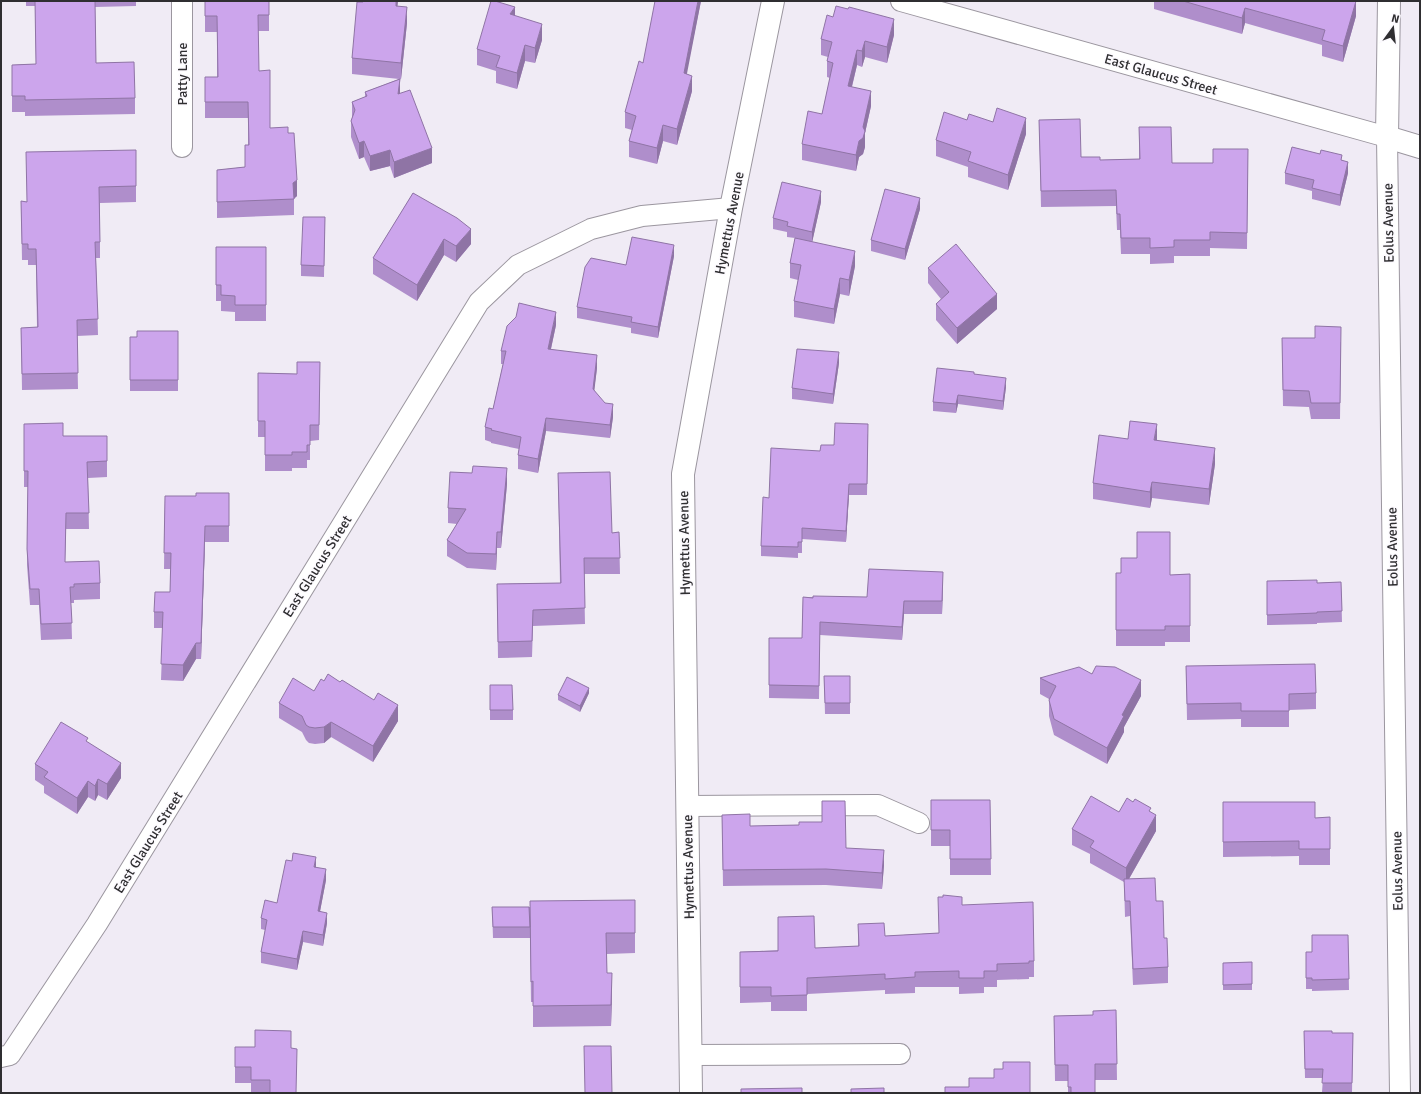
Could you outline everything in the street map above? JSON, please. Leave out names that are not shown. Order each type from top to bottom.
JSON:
[{"type":"street","name":"Patty Lane","points":[[182,1],[182,147]]},
{"type":"street","name":"Hymettus Avenue","points":[[691,1093],[683,474],[732,208],[773,1]]},
{"type":"street","name":"East Glaucus Street","points":[[901,1],[1420,147]]},
{"type":"street","name":"Eolus Avenue","points":[[1389,1],[1387,138],[1400,1093]]},
{"type":"street","name":"East Glaucus Street","points":[[1,1057],[10,1055],[97,924],[479,302],[518,265],[591,229],[642,216],[732,208]]},
{"type":"street","points":[[687,806],[878,805],[919,822]]},
{"type":"street","points":[[690,1055],[900,1054]]},
{"type":"building","points":[[35,1],[95,1],[96,63],[134,62],[135,98],[25,100],[25,96],[12,96],[12,65],[36,64]]},
{"type":"building","points":[[205,1],[269,1],[269,15],[258,15],[259,71],[270,70],[270,128],[288,127],[288,133],[294,133],[297,180],[293,183],[294,199],[217,202],[217,170],[245,167],[245,145],[249,145],[248,102],[205,102],[205,77],[218,77],[217,16],[205,16]]},
{"type":"building","points":[[396,1],[396,6],[407,7],[401,63],[352,58],[357,2]]},
{"type":"building","points":[[491,1],[515,7],[510,14],[542,24],[535,48],[525,45],[517,73],[496,67],[500,56],[477,49]]},
{"type":"building","points":[[655,1],[698,1],[684,73],[692,76],[677,129],[663,125],[657,148],[629,141],[636,116],[625,112],[639,61],[643,63]]},
{"type":"building","points":[[1183,1],[1356,1],[1343,46],[1322,40],[1325,30],[1245,8],[1242,18]]},
{"type":"building","points":[[836,6],[848,9],[849,7],[894,19],[887,47],[865,41],[862,51],[857,50],[848,86],[871,91],[863,127],[865,131],[863,138],[859,141],[856,155],[802,144],[808,111],[822,114],[833,63],[827,61],[832,42],[821,39],[827,15],[833,17]]},
{"type":"building","points":[[400,79],[398,94],[410,90],[432,148],[394,162],[390,150],[370,156],[364,141],[359,143],[351,121],[355,110],[352,102],[367,96],[365,92]]},
{"type":"building","points":[[997,108],[1026,118],[1008,175],[968,161],[971,152],[936,140],[944,112],[967,120],[969,114],[993,122]]},
{"type":"building","points":[[1080,119],[1081,157],[1100,157],[1100,160],[1140,159],[1139,127],[1171,127],[1172,163],[1213,163],[1213,149],[1248,149],[1247,233],[1210,232],[1210,240],[1174,240],[1174,247],[1150,248],[1150,238],[1121,238],[1120,214],[1117,214],[1116,190],[1041,191],[1039,120]]},
{"type":"building","points":[[1292,147],[1320,154],[1321,150],[1342,155],[1341,160],[1348,162],[1340,195],[1312,188],[1314,180],[1285,173]]},
{"type":"building","points":[[136,150],[136,186],[99,187],[100,242],[95,242],[98,319],[77,320],[78,373],[22,374],[21,328],[38,327],[36,249],[28,249],[28,244],[22,244],[21,201],[27,202],[26,152]]},
{"type":"building","points":[[782,182],[821,191],[812,232],[787,226],[788,222],[773,218]]},
{"type":"building","points":[[885,189],[920,198],[905,249],[871,240]]},
{"type":"building","points":[[413,193],[457,218],[471,229],[456,246],[444,239],[417,285],[373,258]]},
{"type":"building","points":[[303,217],[325,217],[324,266],[301,265]]},
{"type":"building","points":[[632,237],[674,245],[658,327],[631,322],[632,317],[577,307],[585,267],[591,258],[626,265]]},
{"type":"building","points":[[795,238],[855,251],[849,280],[840,278],[834,309],[794,301],[801,265],[790,263]]},
{"type":"building","points":[[956,244],[997,294],[957,328],[936,304],[949,292],[928,268]]},
{"type":"building","points":[[216,247],[266,247],[266,305],[235,305],[235,296],[221,295],[221,285],[216,285]]},
{"type":"building","points":[[519,303],[556,312],[548,349],[597,355],[593,389],[605,403],[613,404],[610,425],[546,418],[538,459],[518,455],[521,437],[491,430],[492,429],[485,427],[489,408],[493,409],[506,351],[501,351],[507,326],[516,317]]},
{"type":"building","points":[[1315,326],[1341,327],[1340,403],[1311,403],[1309,391],[1283,390],[1282,338],[1315,338]]},
{"type":"building","points":[[137,331],[178,331],[178,380],[130,380],[130,337],[137,337]]},
{"type":"building","points":[[797,349],[839,352],[833,394],[792,388]]},
{"type":"building","points":[[297,362],[320,362],[319,425],[310,425],[310,445],[307,445],[307,452],[292,452],[292,455],[265,455],[265,421],[258,421],[258,373],[297,374]]},
{"type":"building","points":[[937,368],[974,372],[974,374],[1006,378],[1003,401],[958,395],[956,404],[933,402]]},
{"type":"building","points":[[1130,421],[1157,424],[1154,440],[1215,448],[1209,489],[1152,482],[1150,492],[1093,483],[1099,435],[1128,439]]},
{"type":"building","points":[[63,423],[63,436],[107,436],[107,461],[87,462],[89,513],[66,513],[65,562],[99,561],[100,583],[74,584],[74,587],[70,587],[72,623],[41,624],[39,589],[30,589],[27,549],[28,471],[24,471],[24,424]]},
{"type":"building","points":[[835,423],[868,424],[867,484],[849,484],[846,531],[802,528],[802,542],[798,542],[798,547],[761,546],[763,497],[769,498],[771,448],[820,451],[821,445],[834,445]]},
{"type":"building","points":[[473,466],[507,468],[501,532],[497,532],[496,554],[467,553],[447,540],[466,509],[448,508],[450,472],[472,473]]},
{"type":"building","points":[[610,472],[612,533],[619,532],[620,558],[584,558],[585,608],[533,610],[532,641],[498,642],[497,584],[561,583],[558,473]]},
{"type":"building","points":[[196,493],[229,493],[229,526],[205,526],[201,643],[196,643],[183,665],[161,664],[163,612],[154,612],[155,592],[170,592],[171,553],[164,553],[165,496],[196,496]]},
{"type":"building","points":[[1137,532],[1170,532],[1170,575],[1190,574],[1190,626],[1165,626],[1165,630],[1116,630],[1116,573],[1121,573],[1121,558],[1137,558]]},
{"type":"building","points":[[869,569],[943,572],[942,601],[904,601],[902,627],[820,622],[819,686],[769,685],[769,638],[802,638],[803,597],[867,597]]},
{"type":"building","points":[[1317,580],[1317,583],[1341,582],[1342,611],[1267,615],[1267,581]]},
{"type":"building","points":[[1315,664],[1316,693],[1289,694],[1289,711],[1241,711],[1241,703],[1187,704],[1186,666]]},
{"type":"building","points":[[1096,666],[1115,667],[1141,680],[1122,715],[1124,716],[1107,748],[1054,719],[1049,700],[1056,686],[1040,678],[1079,667],[1092,674]]},
{"type":"building","points":[[328,674],[340,682],[342,680],[374,700],[378,693],[398,705],[373,746],[331,722],[324,727],[309,727],[306,725],[302,716],[279,703],[293,678],[314,691],[321,679],[324,681]]},
{"type":"building","points":[[824,676],[850,676],[850,703],[825,703]]},
{"type":"building","points":[[567,677],[589,688],[580,706],[558,695]]},
{"type":"building","points":[[490,685],[512,685],[513,710],[490,710]]},
{"type":"building","points":[[61,722],[88,738],[86,741],[121,763],[107,784],[98,779],[95,786],[88,781],[77,798],[44,777],[48,772],[35,764]]},
{"type":"building","points":[[1091,796],[1119,812],[1127,798],[1133,802],[1135,799],[1151,808],[1149,811],[1156,815],[1126,868],[1090,847],[1094,841],[1072,829]]},
{"type":"building","points":[[931,800],[990,800],[991,859],[950,859],[950,830],[931,830]]},
{"type":"building","points":[[822,801],[845,801],[846,848],[884,850],[882,873],[826,869],[723,870],[722,815],[750,814],[750,826],[799,825],[799,822],[822,822]]},
{"type":"building","points":[[1223,802],[1315,802],[1315,818],[1330,817],[1330,849],[1299,849],[1299,841],[1223,842]]},
{"type":"building","points":[[293,853],[316,857],[314,867],[326,869],[318,911],[327,913],[323,935],[303,931],[297,959],[261,952],[267,920],[261,918],[265,900],[277,903],[286,860],[292,861]]},
{"type":"building","points":[[1155,878],[1156,901],[1163,901],[1164,938],[1167,938],[1168,967],[1133,969],[1130,901],[1125,901],[1124,879]]},
{"type":"building","points":[[943,895],[962,897],[962,905],[1033,902],[1034,961],[1029,961],[1029,963],[997,964],[997,971],[984,971],[984,978],[959,978],[959,971],[915,972],[915,977],[885,979],[885,974],[807,978],[807,995],[771,996],[771,987],[740,987],[740,952],[778,951],[778,917],[814,916],[815,948],[859,946],[858,924],[884,923],[885,936],[939,933],[938,897],[943,897]]},
{"type":"building","points":[[635,900],[635,933],[606,933],[607,973],[612,973],[611,1005],[533,1006],[533,981],[531,982],[530,901]]},
{"type":"building","points":[[492,907],[529,907],[530,927],[493,927]]},
{"type":"building","points":[[1312,935],[1348,935],[1349,979],[1312,980],[1312,978],[1306,978],[1306,952],[1312,952]]},
{"type":"building","points":[[1252,962],[1252,984],[1223,985],[1223,963]]},
{"type":"building","points":[[1116,1010],[1117,1064],[1095,1064],[1095,1093],[1071,1093],[1071,1087],[1068,1087],[1068,1065],[1055,1065],[1054,1016],[1093,1015],[1093,1011]]},
{"type":"building","points":[[255,1030],[291,1031],[291,1048],[297,1049],[296,1093],[270,1093],[270,1080],[251,1080],[251,1067],[235,1067],[235,1047],[255,1047]]},
{"type":"building","points":[[1304,1031],[1353,1033],[1352,1083],[1322,1083],[1323,1069],[1305,1069]]},
{"type":"building","points":[[584,1046],[611,1046],[612,1093],[585,1093]]},
{"type":"building","points":[[1003,1062],[1030,1062],[1030,1093],[945,1093],[945,1087],[969,1087],[969,1078],[994,1078],[994,1069],[1003,1069]]},
{"type":"building","points":[[802,1088],[802,1093],[741,1093],[741,1089]]},
{"type":"building","points":[[884,1088],[884,1093],[851,1093],[851,1089]]}]
